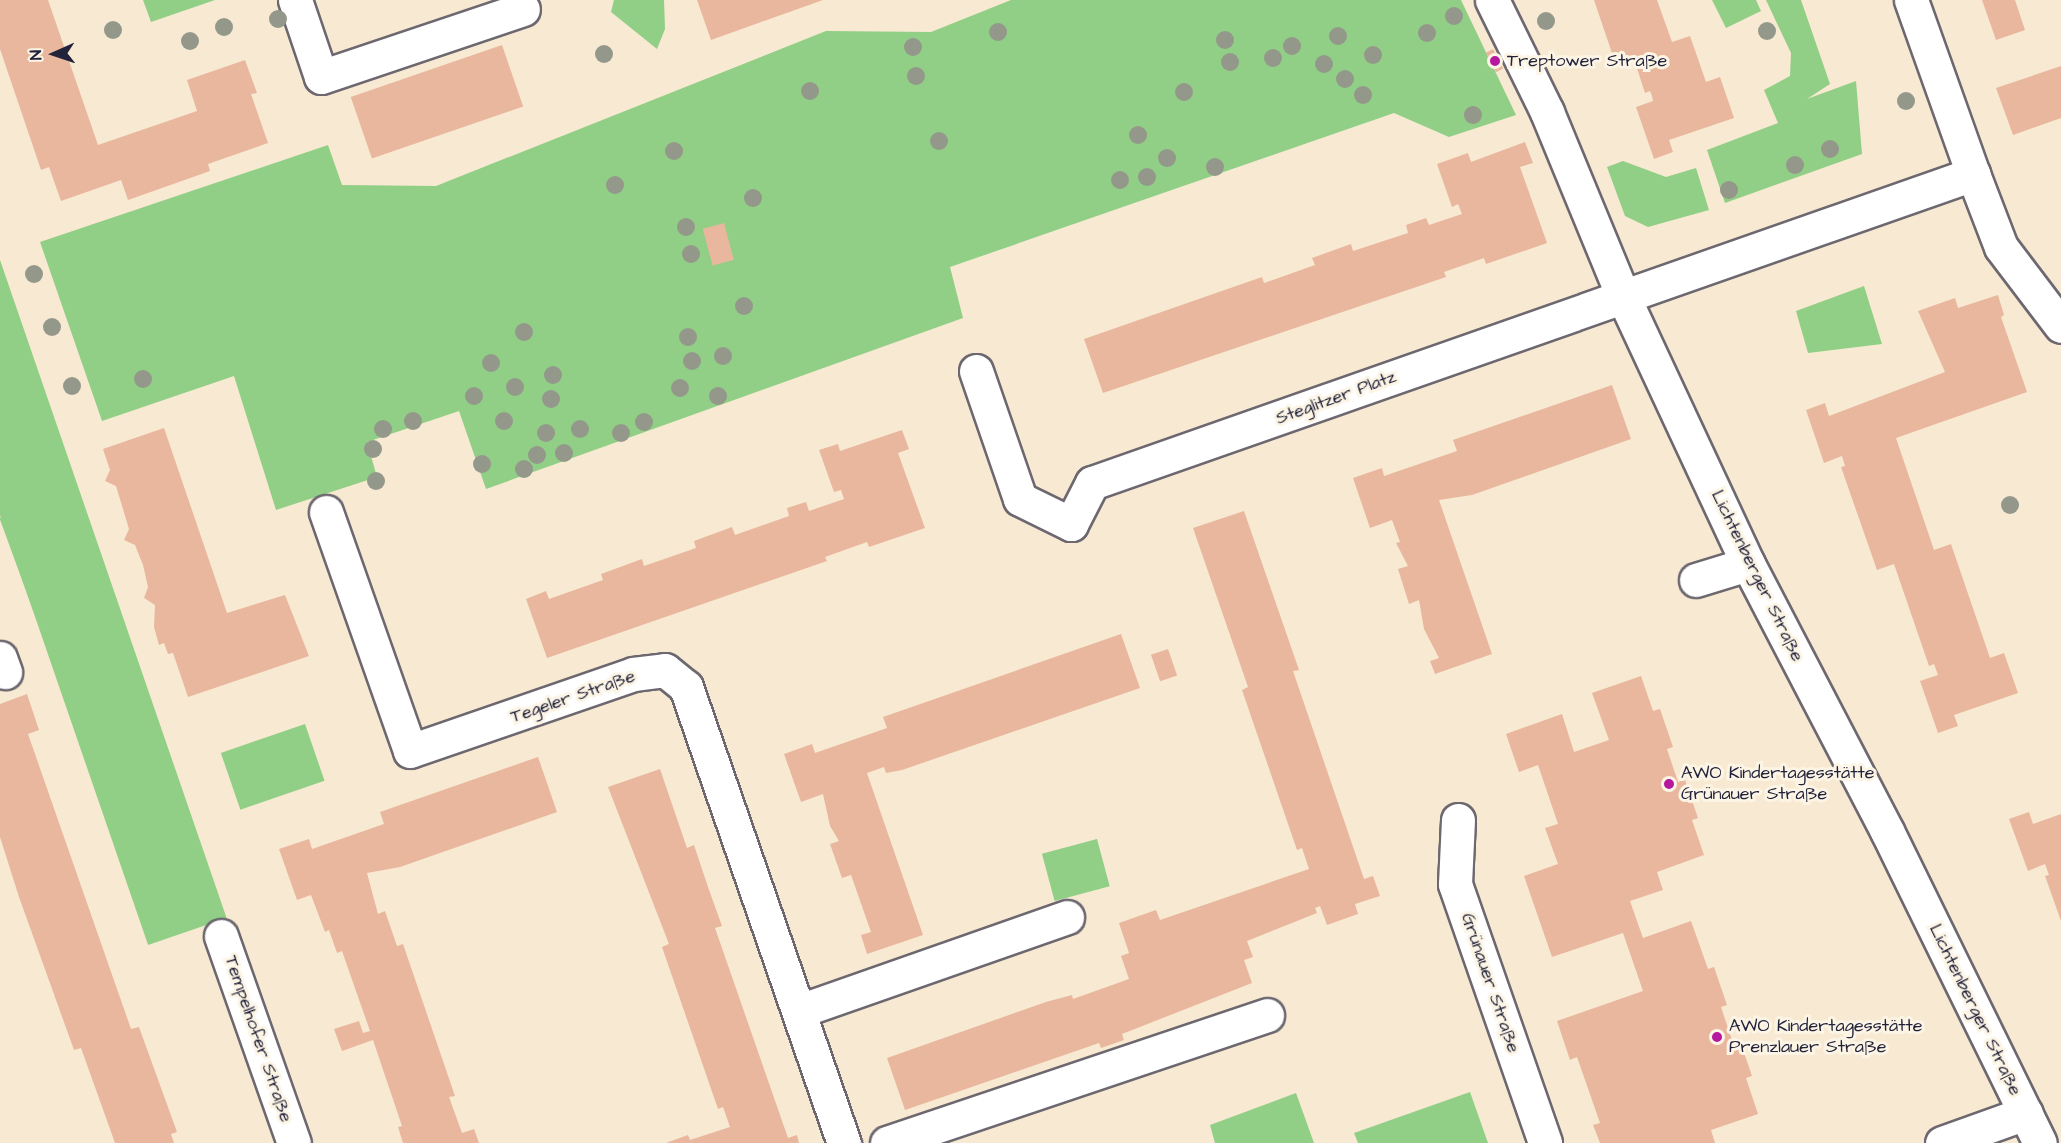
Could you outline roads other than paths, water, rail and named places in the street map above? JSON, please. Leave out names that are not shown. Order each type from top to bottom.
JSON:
[{"type":"street","points":[[295,0],[321,77],[523,9]]},
{"type":"street","name":"Lichtenberger Straße","points":[[1492,0],[1547,112],[1622,294],[1748,564],[1887,831],[2040,1143]]},
{"type":"street","points":[[1911,0],[2001,247],[2061,326]]},
{"type":"street","points":[[1622,294],[1973,174]]},
{"type":"street","name":"Steglitzer Platz","points":[[976,371],[1020,499],[1071,524],[1092,483],[1622,294]]},
{"type":"street","name":"Tegeler Straße","points":[[326,512],[410,752],[483,717],[633,674],[665,670],[686,687],[844,1143]]},
{"type":"street","points":[[1696,580],[1748,564]]},
{"type":"street","name":"Grünauer Straße","points":[[1458,820],[1455,884],[1545,1143]]},
{"type":"street","points":[[799,1011],[1067,917]]},
{"type":"street","name":"Tempelhofer Straße","points":[[221,936],[294,1143]]},
{"type":"street","points":[[887,1143],[1267,1015]]},
{"type":"street","points":[[1942,1143],[2026,1113]]},
{"type":"place","name":"Treptower Straße","points":[[1495,61]]},
{"type":"place","name":"AWO Kindertagesstätte Grünauer Straße","points":[[1669,784]]},
{"type":"place","name":"AWO Kindertagesstätte Prenzlauer Straße","points":[[1717,1037]]}]
